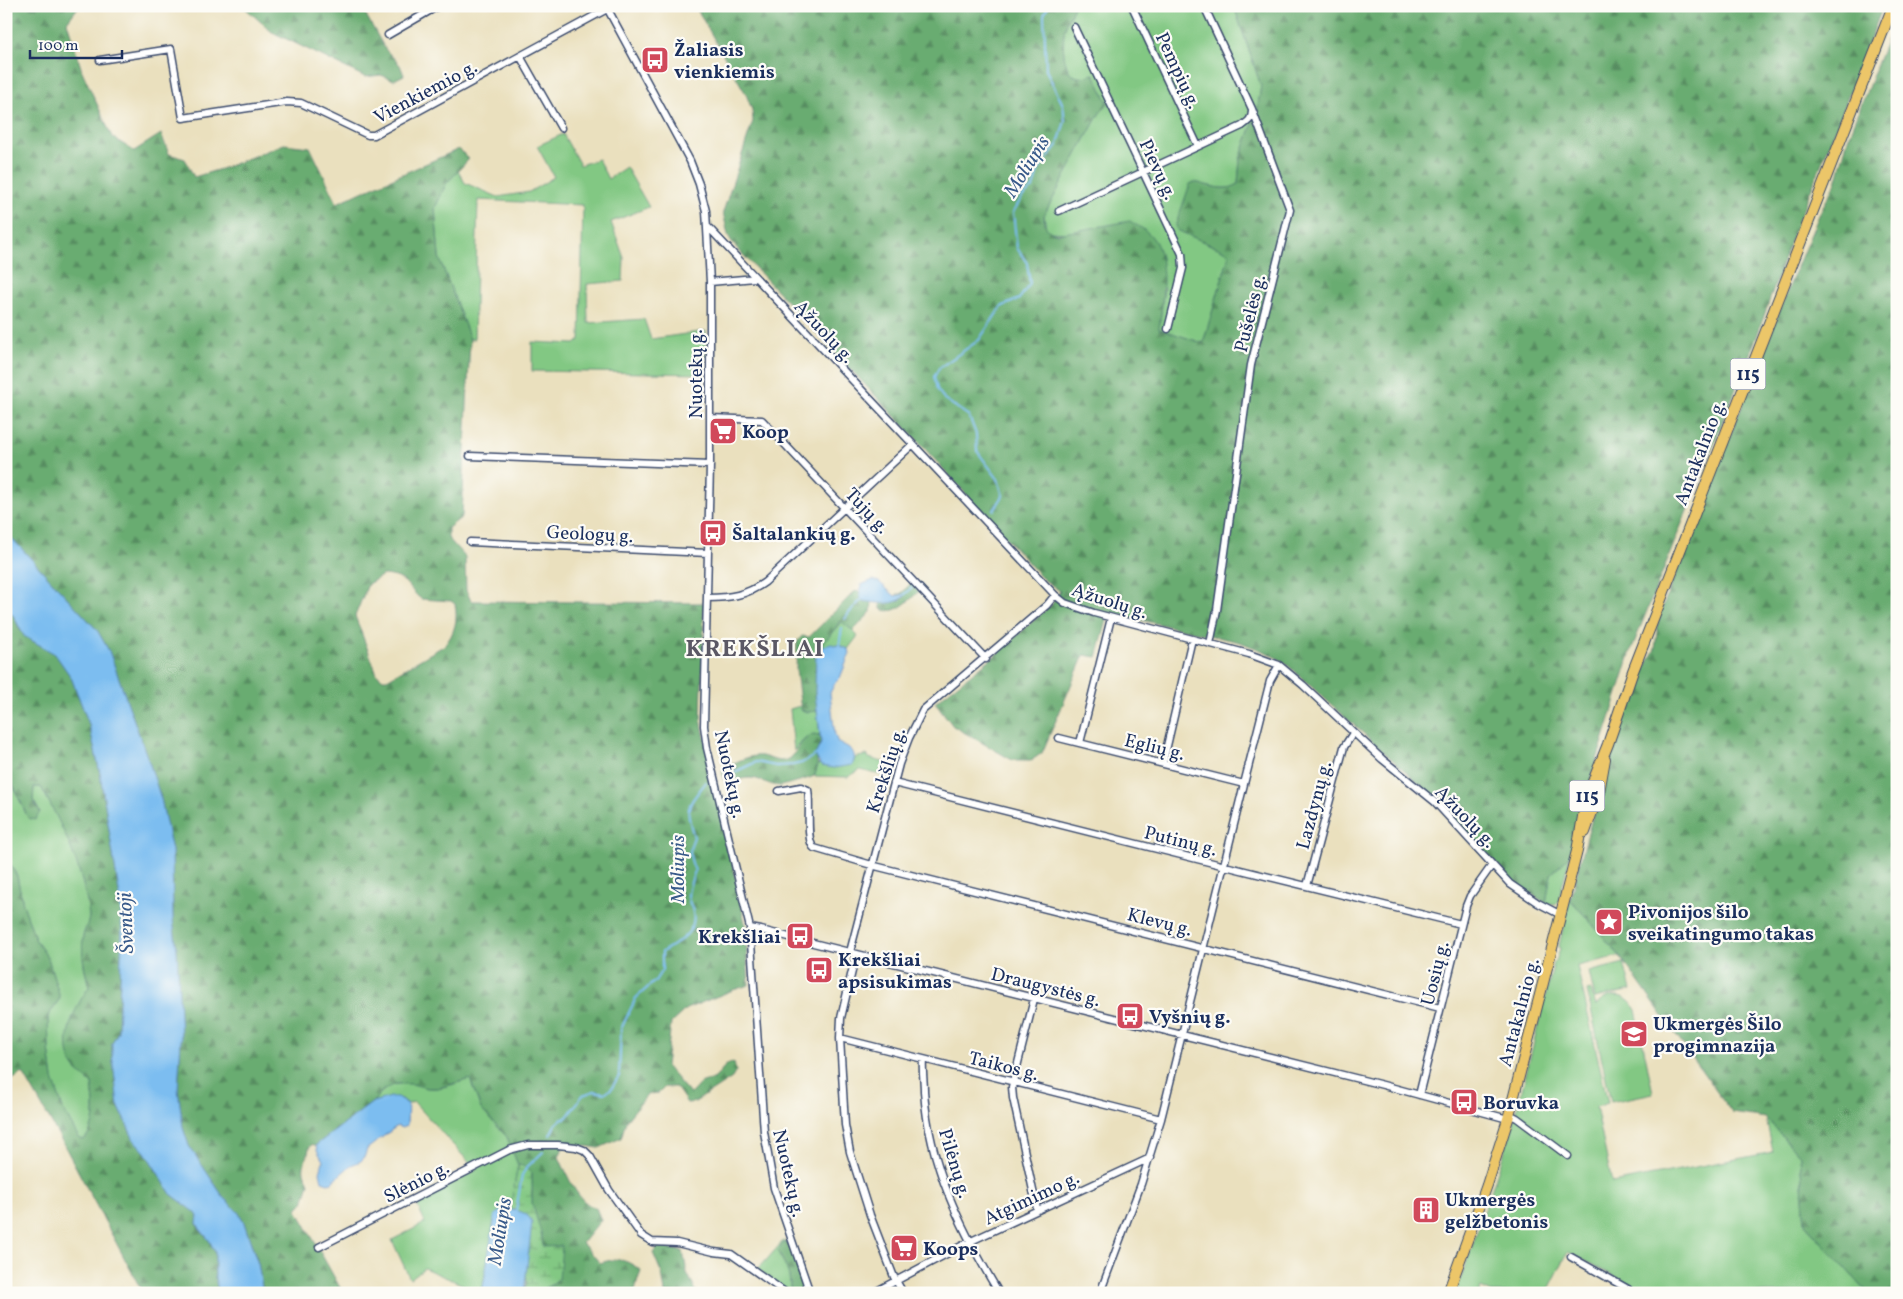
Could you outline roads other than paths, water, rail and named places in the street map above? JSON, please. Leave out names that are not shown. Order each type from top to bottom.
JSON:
[{"type":"main road","name":"Antakalnio g.","points":[[1448,1293],[1487,1185],[1509,1116],[1577,851],[1586,799],[1608,744],[1632,671],[1893,6]]},
{"type":"street","points":[[388,35],[438,6]]},
{"type":"street","name":"Pempių g.","points":[[1132,6],[1198,146]]},
{"type":"street","name":"Pušelės g.","points":[[1204,6],[1252,109],[1290,210],[1251,364],[1217,610],[1210,644]]},
{"type":"street","name":"Vienkiemio g.","points":[[100,60],[171,49],[183,118],[287,102],[301,102],[368,135],[374,135],[606,7]]},
{"type":"street","name":"Nuotekų g.","points":[[606,7],[690,161],[703,198],[708,228],[710,282],[710,466],[704,726],[750,928],[764,1132],[774,1188],[810,1293]]},
{"type":"street","name":"Pievų g.","points":[[1074,27],[1144,171],[1184,261],[1168,329]]},
{"type":"street","points":[[520,56],[561,128]]},
{"type":"street","points":[[1059,211],[1242,126],[1252,116],[1252,109]]},
{"type":"street","name":"Ąžuolų g.","points":[[708,228],[1055,596],[1074,607],[1258,657],[1279,665],[1353,732],[1435,802],[1492,866],[1520,891],[1561,915]]},
{"type":"street","points":[[710,282],[755,278]]},
{"type":"street","name":"Tujų g.","points":[[710,418],[762,420],[986,658]]},
{"type":"street","points":[[707,598],[730,598],[754,590],[786,564],[844,507],[912,445]]},
{"type":"street","points":[[470,456],[710,466]]},
{"type":"street","name":"Geologų g.","points":[[470,542],[708,553]]},
{"type":"street","name":"Krekšlių g.","points":[[903,1293],[878,1239],[850,1152],[846,1125],[840,1038],[841,1018],[872,865],[894,782],[909,738],[923,710],[986,658],[1055,596]]},
{"type":"street","points":[[1080,743],[1111,618]]},
{"type":"street","points":[[1162,763],[1192,639]]},
{"type":"street","points":[[1100,1293],[1150,1158],[1183,1036],[1203,947],[1270,681],[1279,665]]},
{"type":"street","name":"Lazdynų g.","points":[[1307,886],[1344,747],[1353,732]]},
{"type":"street","name":"Eglių g.","points":[[1060,738],[1244,784]]},
{"type":"street","name":"Putinų g.","points":[[894,782],[1461,924]]},
{"type":"street","name":"Klevų g.","points":[[779,791],[801,787],[808,790],[810,801],[809,842],[814,848],[872,865],[1440,1008]]},
{"type":"street","name":"Uosių g.","points":[[1419,1095],[1461,924],[1470,896],[1492,866]]},
{"type":"street","name":"Draugystės g.","points":[[750,928],[1517,1118],[1568,1156]]},
{"type":"street","points":[[1034,999],[1013,1082],[1013,1098],[1037,1209]]},
{"type":"street","name":"Taikos g.","points":[[840,1038],[1161,1119]]},
{"type":"street","name":"Pilėnų g.","points":[[923,1060],[930,1135],[945,1186],[969,1242],[999,1293]]},
{"type":"street","name":"Slėnio g.","points":[[318,1247],[509,1150],[528,1145],[558,1144],[576,1147],[584,1150],[590,1156],[609,1190],[641,1235],[652,1242],[677,1243],[731,1254],[786,1293]]},
{"type":"street","name":"Atgimimo g.","points":[[873,1293],[969,1242],[1150,1158]]},
{"type":"street","points":[[1570,1257],[1628,1289],[1626,1293]]},
{"type":"water","name":"Šventoji","points":[[6,532],[97,630],[109,651],[150,765],[161,799],[172,851],[173,920],[177,951],[181,1039],[178,1089],[183,1128],[189,1146],[224,1198],[243,1220],[258,1264],[263,1293],[219,1293],[215,1278],[215,1252],[197,1223],[198,1216],[171,1194],[145,1152],[134,1140],[118,1105],[112,1043],[118,1032],[122,933],[120,898],[100,773],[89,724],[71,677],[55,654],[24,636],[13,615],[6,608]]},
{"type":"water","points":[[873,580],[879,582],[895,596],[906,594],[898,601],[892,602],[863,601],[860,596],[861,585]]},
{"type":"water","points":[[831,644],[848,649],[850,653],[840,678],[830,693],[835,735],[838,743],[849,748],[854,754],[852,765],[834,768],[821,766],[815,755],[821,743],[815,692],[816,655],[822,647]]},
{"type":"water","points":[[397,1097],[408,1104],[407,1125],[402,1128],[397,1126],[367,1149],[361,1161],[351,1165],[332,1182],[322,1181],[320,1172],[323,1161],[316,1145],[373,1102]]},
{"type":"water","points":[[510,1210],[523,1213],[532,1222],[524,1293],[482,1293],[495,1215],[500,1211]]},
{"type":"waterway","name":"Moliupis","points":[[994,510],[1003,496],[998,479],[977,451],[976,434],[969,416],[944,399],[937,389],[934,377],[939,368],[979,340],[1001,307],[1019,299],[1030,284],[1027,263],[1017,248],[1013,212],[1023,196],[1033,188],[1038,171],[1058,144],[1065,121],[1063,105],[1046,70],[1044,15],[1048,6]]},
{"type":"waterway","name":"Moliupis","points":[[904,595],[912,588]]},
{"type":"waterway","name":"Moliupis","points":[[845,619],[863,598]]},
{"type":"waterway","name":"Moliupis","points":[[839,646],[842,628]]},
{"type":"waterway","name":"Moliupis","points":[[726,776],[756,762],[776,766],[793,765],[802,763],[817,754]]},
{"type":"waterway","name":"Moliupis","points":[[550,1135],[555,1125],[567,1117],[583,1095],[594,1091],[604,1093],[611,1089],[619,1076],[621,1029],[636,998],[655,981],[662,970],[662,952],[685,936],[692,926],[694,919],[688,897],[689,887],[695,871],[690,854],[694,837],[688,813],[691,802],[706,782]]},
{"type":"waterway","name":"Moliupis","points":[[516,1211],[522,1175],[527,1167],[543,1152]]},
{"type":"place","name":"Žaliasis vienkiemis","points":[[655,60]]},
{"type":"place","name":"Koop","points":[[723,431]]},
{"type":"place","name":"Šaltalankių g.","points":[[713,533]]},
{"type":"place","name":"Pivonijos šilo sveikatingumo takas","points":[[1609,922]]},
{"type":"place","name":"Krekšliai","points":[[800,936]]},
{"type":"place","name":"Krekšliai apsisukimas","points":[[819,970]]},
{"type":"place","name":"Vyšnių g.","points":[[1130,1016]]},
{"type":"place","name":"Ukmergės Šilo progimnazija","points":[[1634,1034]]},
{"type":"place","name":"Boruvka","points":[[1464,1102]]},
{"type":"place","name":"Ukmergės gelžbetonis","points":[[1426,1210]]},
{"type":"place","name":"Koops","points":[[904,1248]]},
{"type":"district","name":"KREKŠLIAI","points":[[755,648]]}]
